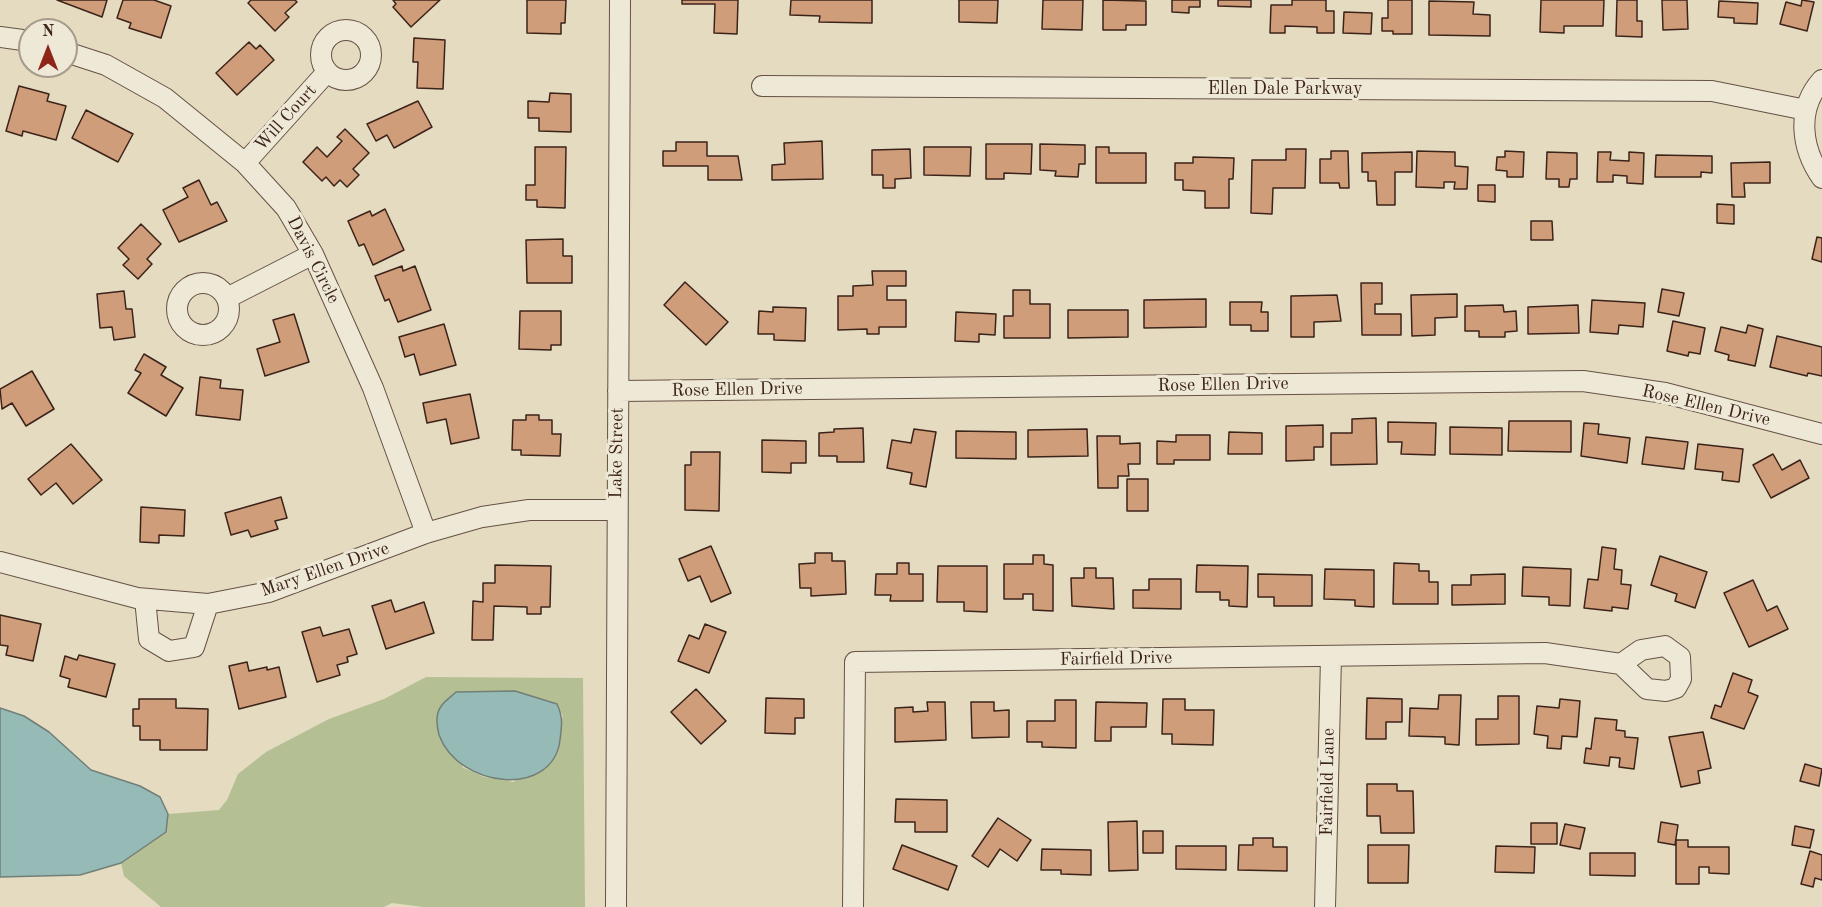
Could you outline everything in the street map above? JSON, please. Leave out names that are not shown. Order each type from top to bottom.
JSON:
[{"type":"street","name":"Lake Street","points":[[616,907],[620,0]]},
{"type":"street","points":[[0,37],[18,39]]},
{"type":"street","name":"Davis Circle","points":[[78,56],[105,65],[165,98],[244,163],[286,208],[313,254],[373,388],[426,533]]},
{"type":"street","name":"Will Court","points":[[244,163],[327,72]]},
{"type":"street","points":[[1822,80],[1815,88],[1806,110],[1803,136],[1810,161],[1822,178]]},
{"type":"street","name":"Ellen Dale Parkway","points":[[762,86],[1712,91],[1806,110]]},
{"type":"street","points":[[227,298],[313,254]]},
{"type":"street","name":"Rose Ellen Drive","points":[[618,391],[1583,381],[1665,393],[1822,434]]},
{"type":"street","name":"Mary Ellen Drive","points":[[0,562],[145,599],[208,604],[268,592],[426,533],[482,517],[529,510],[616,510]]},
{"type":"street","points":[[145,599],[149,639],[169,651],[194,646],[208,604]]},
{"type":"street","name":"Fairfield Drive","points":[[853,907],[855,662],[1545,654],[1622,664]]},
{"type":"street","name":"Fairfield Lane","points":[[1326,907],[1331,657]]},
{"type":"green space","points":[[426,677],[583,678],[585,907],[423,907],[392,903],[384,907],[161,907],[124,876],[121,863],[166,832],[168,814],[219,810],[227,800],[238,774],[266,752],[329,719],[384,699]],"holes":[[[515,691],[556,704],[563,716],[514,782],[484,777],[462,767],[499,693]]]},
{"type":"water","points":[[515,691],[557,704],[562,725],[554,759],[541,771],[524,778],[504,780],[484,776],[465,767],[450,753],[439,735],[437,718],[441,706],[456,692]]},
{"type":"water","points":[[0,708],[24,716],[49,732],[91,770],[140,786],[160,797],[168,814],[166,832],[121,863],[80,875],[0,877]]},
{"type":"building","points":[[57,0],[107,0],[102,17]]},
{"type":"building","points":[[123,0],[154,0],[171,6],[161,38],[129,28],[131,23],[117,18]]},
{"type":"building","points":[[251,0],[295,0],[297,2],[285,13],[289,17],[275,31],[248,3]]},
{"type":"building","points":[[393,0],[440,0],[411,27],[393,7],[396,4]]},
{"type":"building","points":[[527,0],[566,0],[565,23],[561,23],[561,34],[527,33]]},
{"type":"building","points":[[682,0],[738,0],[737,34],[714,33],[715,4],[682,4]]},
{"type":"building","points":[[791,0],[872,0],[872,23],[819,22],[820,16],[790,15]]},
{"type":"building","points":[[959,0],[998,0],[997,23],[959,22]]},
{"type":"building","points":[[1043,0],[1083,0],[1082,30],[1042,29]]},
{"type":"building","points":[[1103,0],[1146,1],[1146,25],[1126,25],[1126,30],[1103,30]]},
{"type":"building","points":[[1172,0],[1200,0],[1200,7],[1189,7],[1189,13],[1172,12]]},
{"type":"building","points":[[1218,0],[1251,0],[1251,7],[1218,6]]},
{"type":"building","points":[[1292,0],[1326,0],[1326,11],[1334,11],[1334,33],[1317,33],[1317,27],[1285,26],[1285,33],[1270,33],[1271,5],[1292,5]]},
{"type":"building","points":[[1388,0],[1412,0],[1412,34],[1393,34],[1393,31],[1382,31],[1382,18],[1388,18]]},
{"type":"building","points":[[1541,0],[1604,0],[1603,26],[1564,26],[1564,33],[1540,32]]},
{"type":"building","points":[[1617,0],[1637,0],[1637,21],[1642,21],[1642,37],[1616,36]]},
{"type":"building","points":[[1662,0],[1687,0],[1688,29],[1663,30]]},
{"type":"building","points":[[1802,0],[1814,2],[1807,31],[1780,24],[1786,2],[1801,6]]},
{"type":"building","points":[[1429,1],[1474,2],[1473,14],[1490,15],[1490,36],[1429,35]]},
{"type":"building","points":[[1719,1],[1758,3],[1757,24],[1734,23],[1734,18],[1718,17]]},
{"type":"building","points":[[1344,12],[1372,13],[1371,34],[1343,33]]},
{"type":"building","points":[[414,38],[445,40],[443,89],[417,88],[418,62],[413,62]]},
{"type":"building","points":[[249,42],[256,49],[260,45],[274,60],[237,95],[216,73]]},
{"type":"building","points":[[19,86],[49,94],[47,101],[66,106],[56,140],[23,131],[22,136],[6,131]]},
{"type":"building","points":[[550,93],[571,94],[571,132],[539,131],[539,118],[528,118],[528,101],[549,102]]},
{"type":"building","points":[[418,101],[432,127],[394,148],[387,135],[376,141],[367,124]]},
{"type":"building","points":[[86,110],[133,134],[118,162],[72,138]]},
{"type":"building","points":[[345,129],[369,153],[353,169],[359,175],[347,187],[340,180],[334,186],[326,177],[322,181],[303,162],[317,147],[327,157],[342,141],[337,137]]},
{"type":"building","points":[[822,141],[823,179],[772,180],[772,165],[785,164],[784,143]]},
{"type":"building","points":[[676,142],[707,142],[707,156],[738,156],[742,180],[708,180],[708,166],[663,166],[663,151],[676,151]]},
{"type":"building","points":[[986,144],[1032,144],[1031,174],[1004,173],[1004,179],[986,179]]},
{"type":"building","points":[[1040,144],[1085,145],[1085,164],[1079,164],[1078,177],[1055,176],[1056,171],[1040,170]]},
{"type":"building","points":[[535,147],[566,147],[565,208],[537,207],[537,200],[526,200],[526,185],[535,185]]},
{"type":"building","points":[[924,147],[971,147],[970,176],[924,175]]},
{"type":"building","points":[[1096,147],[1109,147],[1109,153],[1146,153],[1146,183],[1096,183]]},
{"type":"building","points":[[910,149],[911,178],[895,179],[895,188],[883,188],[883,175],[872,175],[872,150]]},
{"type":"building","points":[[1286,149],[1306,149],[1305,188],[1273,188],[1272,214],[1251,213],[1252,160],[1286,160]]},
{"type":"building","points":[[1331,151],[1348,151],[1349,188],[1340,188],[1339,183],[1320,183],[1320,159],[1331,159]]},
{"type":"building","points":[[1417,151],[1455,152],[1455,166],[1468,167],[1467,189],[1454,189],[1455,182],[1444,182],[1444,188],[1416,187]]},
{"type":"building","points":[[1505,151],[1524,152],[1523,177],[1507,177],[1507,171],[1496,170],[1497,157],[1505,157]]},
{"type":"building","points":[[1412,152],[1412,172],[1395,172],[1395,205],[1377,205],[1376,181],[1368,181],[1368,172],[1362,172],[1362,153]]},
{"type":"building","points":[[1547,152],[1577,153],[1577,179],[1570,179],[1569,187],[1559,187],[1559,179],[1546,179]]},
{"type":"building","points":[[1598,152],[1611,152],[1610,160],[1629,161],[1629,152],[1644,153],[1643,184],[1627,183],[1627,176],[1613,175],[1613,182],[1597,182]]},
{"type":"building","points":[[1656,155],[1712,156],[1712,173],[1701,172],[1701,177],[1655,177]]},
{"type":"building","points":[[1193,157],[1234,158],[1233,179],[1229,179],[1229,208],[1205,208],[1205,191],[1183,190],[1183,180],[1175,180],[1175,163],[1193,163]]},
{"type":"building","points":[[1770,162],[1770,183],[1744,183],[1745,197],[1732,197],[1731,163]]},
{"type":"building","points":[[199,180],[211,205],[217,202],[227,221],[179,242],[163,210],[188,197],[183,188]]},
{"type":"building","points":[[1478,185],[1495,185],[1495,202],[1478,201]]},
{"type":"building","points":[[1717,204],[1734,205],[1734,224],[1717,223]]},
{"type":"building","points":[[385,209],[404,250],[373,265],[364,244],[359,246],[348,221],[370,211],[372,216]]},
{"type":"building","points":[[1531,221],[1552,221],[1553,240],[1531,240]]},
{"type":"building","points":[[141,224],[161,244],[147,259],[152,264],[138,279],[123,265],[129,259],[118,248]]},
{"type":"building","points":[[1817,237],[1822,238],[1822,262],[1812,259]]},
{"type":"building","points":[[563,239],[563,256],[572,256],[572,283],[527,283],[526,240]]},
{"type":"building","points":[[402,266],[403,271],[415,266],[431,310],[398,322],[389,299],[385,301],[375,276]]},
{"type":"building","points":[[872,271],[906,271],[906,286],[887,286],[887,300],[906,300],[906,327],[879,327],[879,334],[867,334],[867,329],[838,330],[838,296],[853,296],[853,286],[873,285]]},
{"type":"building","points":[[685,282],[728,322],[706,345],[664,305]]},
{"type":"building","points":[[1361,283],[1382,283],[1382,304],[1375,304],[1375,314],[1401,314],[1401,335],[1362,335]]},
{"type":"building","points":[[1662,289],[1684,293],[1679,316],[1658,312]]},
{"type":"building","points":[[1013,290],[1030,290],[1030,304],[1050,304],[1050,338],[1004,338],[1004,316],[1013,316]]},
{"type":"building","points":[[124,291],[126,309],[132,309],[135,337],[114,340],[112,327],[100,328],[97,294]]},
{"type":"building","points":[[1457,294],[1457,317],[1435,318],[1435,335],[1412,336],[1411,295]]},
{"type":"building","points":[[1337,295],[1341,321],[1314,322],[1314,337],[1291,337],[1291,296]]},
{"type":"building","points":[[1206,299],[1206,327],[1144,328],[1144,300]]},
{"type":"building","points":[[1592,300],[1645,303],[1643,327],[1619,325],[1618,334],[1590,332]]},
{"type":"building","points":[[1230,302],[1262,302],[1261,312],[1268,312],[1268,331],[1251,331],[1251,325],[1230,325]]},
{"type":"building","points":[[1503,305],[1504,312],[1516,311],[1517,331],[1505,332],[1505,337],[1479,337],[1479,331],[1465,331],[1465,306]]},
{"type":"building","points":[[1578,305],[1579,333],[1528,334],[1528,307]]},
{"type":"building","points":[[773,307],[806,308],[805,341],[774,340],[774,334],[758,334],[759,311],[773,312]]},
{"type":"building","points":[[1068,310],[1128,310],[1128,337],[1068,338]]},
{"type":"building","points":[[520,311],[561,311],[561,345],[551,345],[551,350],[519,349]]},
{"type":"building","points":[[956,312],[996,314],[995,335],[979,334],[979,342],[955,341]]},
{"type":"building","points":[[294,314],[309,362],[265,376],[257,349],[280,342],[273,320]]},
{"type":"building","points":[[1673,321],[1705,328],[1700,354],[1689,352],[1688,356],[1667,351]]},
{"type":"building","points":[[444,324],[456,365],[420,375],[414,354],[405,357],[399,337]]},
{"type":"building","points":[[1748,325],[1763,329],[1755,366],[1728,360],[1729,355],[1715,351],[1721,327],[1746,333]]},
{"type":"building","points":[[1777,336],[1822,347],[1822,376],[1808,373],[1807,376],[1770,367]]},
{"type":"building","points":[[144,354],[166,367],[161,375],[183,388],[166,416],[128,393],[141,373],[135,370]]},
{"type":"building","points":[[32,371],[54,409],[26,426],[12,403],[2,409],[0,389]]},
{"type":"building","points":[[200,377],[221,380],[220,388],[243,390],[240,420],[196,415]]},
{"type":"building","points":[[470,394],[479,438],[451,444],[446,419],[427,423],[423,403]]},
{"type":"building","points":[[526,415],[539,415],[539,420],[552,420],[552,434],[561,434],[560,456],[521,455],[521,450],[512,450],[513,420],[526,420]]},
{"type":"building","points":[[1376,418],[1377,464],[1331,465],[1331,433],[1352,433],[1352,419]]},
{"type":"building","points":[[1509,421],[1571,421],[1571,452],[1508,451]]},
{"type":"building","points":[[1388,422],[1436,423],[1435,455],[1401,454],[1402,442],[1388,442]]},
{"type":"building","points":[[1584,423],[1599,424],[1598,434],[1630,438],[1627,463],[1581,456]]},
{"type":"building","points":[[1323,425],[1323,447],[1314,447],[1314,460],[1286,461],[1286,426]]},
{"type":"building","points":[[1450,427],[1502,428],[1502,455],[1450,454]]},
{"type":"building","points":[[863,428],[864,462],[837,462],[837,456],[819,456],[819,433],[834,432],[834,429]]},
{"type":"building","points":[[914,429],[936,432],[926,487],[910,484],[912,473],[887,468],[892,440],[911,443]]},
{"type":"building","points":[[1087,429],[1088,456],[1028,457],[1028,430]]},
{"type":"building","points":[[956,431],[1016,432],[1016,459],[956,458]]},
{"type":"building","points":[[1229,432],[1262,433],[1262,454],[1228,454]]},
{"type":"building","points":[[1176,435],[1210,435],[1210,460],[1174,460],[1174,464],[1157,464],[1157,441],[1176,442]]},
{"type":"building","points":[[1097,436],[1120,436],[1120,444],[1140,443],[1140,464],[1128,464],[1129,476],[1118,476],[1118,488],[1098,488]]},
{"type":"building","points":[[1646,437],[1688,442],[1684,469],[1642,464]]},
{"type":"building","points":[[762,440],[806,441],[806,463],[791,463],[791,473],[762,472]]},
{"type":"building","points":[[71,444],[102,480],[73,504],[56,483],[41,495],[28,479]]},
{"type":"building","points":[[1698,444],[1743,449],[1739,482],[1722,480],[1723,472],[1695,469]]},
{"type":"building","points":[[691,452],[720,452],[719,511],[685,510],[685,465],[691,465]]},
{"type":"building","points":[[1773,454],[1782,470],[1800,460],[1809,478],[1771,498],[1753,465]]},
{"type":"building","points":[[1127,479],[1148,479],[1148,511],[1127,511]]},
{"type":"building","points":[[281,497],[287,518],[275,521],[278,529],[251,537],[248,530],[231,535],[225,513]]},
{"type":"building","points":[[141,507],[185,510],[184,536],[159,535],[159,543],[140,542]]},
{"type":"building","points":[[711,546],[731,593],[711,602],[700,576],[688,581],[679,559]]},
{"type":"building","points":[[1602,547],[1616,549],[1614,569],[1622,570],[1621,584],[1631,585],[1628,609],[1612,607],[1612,611],[1584,608],[1588,579],[1598,580]]},
{"type":"building","points":[[815,553],[832,553],[832,561],[845,561],[846,594],[811,596],[811,588],[800,588],[799,564],[815,563]]},
{"type":"building","points":[[1033,555],[1044,555],[1044,564],[1053,565],[1053,611],[1033,610],[1033,594],[1023,594],[1023,599],[1004,599],[1004,564],[1033,564]]},
{"type":"building","points":[[1660,556],[1707,572],[1695,608],[1675,601],[1677,594],[1651,585]]},
{"type":"building","points":[[897,563],[909,563],[909,574],[923,574],[923,601],[890,601],[891,595],[875,595],[876,574],[897,574]]},
{"type":"building","points":[[1394,563],[1419,564],[1419,571],[1429,571],[1429,582],[1438,582],[1438,604],[1393,604]]},
{"type":"building","points":[[495,565],[551,566],[550,607],[541,607],[541,614],[527,614],[527,607],[494,606],[493,640],[472,640],[473,601],[483,602],[483,583],[495,583]]},
{"type":"building","points":[[1197,565],[1248,566],[1247,607],[1229,606],[1229,600],[1220,600],[1220,592],[1196,592]]},
{"type":"building","points":[[938,566],[987,566],[987,612],[964,611],[964,602],[937,602]]},
{"type":"building","points":[[1523,567],[1571,569],[1570,606],[1549,605],[1549,597],[1522,596]]},
{"type":"building","points":[[1084,568],[1096,568],[1096,578],[1113,578],[1114,609],[1072,606],[1071,578],[1084,578]]},
{"type":"building","points":[[1325,569],[1374,570],[1374,607],[1355,606],[1355,600],[1324,599]]},
{"type":"building","points":[[1258,574],[1312,575],[1312,606],[1274,606],[1274,597],[1258,597]]},
{"type":"building","points":[[1505,574],[1505,604],[1452,605],[1452,585],[1471,585],[1471,575]]},
{"type":"building","points":[[1149,579],[1181,579],[1181,609],[1133,608],[1133,590],[1149,590]]},
{"type":"building","points":[[1753,580],[1767,611],[1777,606],[1788,629],[1749,647],[1724,593]]},
{"type":"building","points":[[391,600],[395,612],[424,602],[434,633],[386,649],[372,606]]},
{"type":"building","points":[[0,615],[41,624],[33,661],[6,655],[8,646],[0,645]]},
{"type":"building","points":[[705,624],[726,632],[709,673],[678,661],[689,635],[699,639]]},
{"type":"building","points":[[320,627],[323,636],[349,629],[357,654],[347,657],[348,662],[337,665],[340,675],[317,682],[302,632]]},
{"type":"building","points":[[79,655],[115,664],[106,697],[68,687],[70,679],[60,676],[65,656],[77,660]]},
{"type":"building","points":[[247,662],[249,671],[279,667],[286,697],[239,709],[229,666]]},
{"type":"building","points":[[1733,673],[1752,680],[1748,692],[1758,696],[1744,729],[1711,718],[1715,705],[1721,707]]},
{"type":"building","points":[[696,689],[726,721],[701,744],[671,712]]},
{"type":"building","points":[[1439,695],[1461,695],[1459,745],[1445,744],[1445,737],[1409,736],[1410,708],[1438,709]]},
{"type":"building","points":[[1498,696],[1519,696],[1519,744],[1476,745],[1476,719],[1498,719]]},
{"type":"building","points":[[766,698],[804,699],[804,718],[795,718],[795,734],[765,733]]},
{"type":"building","points":[[1367,698],[1402,699],[1402,722],[1386,722],[1386,739],[1366,739]]},
{"type":"building","points":[[139,699],[176,699],[176,708],[208,709],[207,750],[160,750],[160,740],[140,740],[140,726],[133,726],[133,709],[139,709]]},
{"type":"building","points":[[1163,699],[1185,699],[1185,710],[1214,710],[1213,745],[1172,744],[1172,734],[1162,734]]},
{"type":"building","points":[[1560,699],[1580,701],[1577,737],[1562,736],[1561,749],[1547,748],[1548,736],[1534,734],[1537,706],[1559,708]]},
{"type":"building","points":[[1055,700],[1076,700],[1076,748],[1042,747],[1042,742],[1027,742],[1027,721],[1055,721]]},
{"type":"building","points":[[927,702],[945,702],[946,740],[895,742],[895,708],[913,707],[913,712],[928,711]]},
{"type":"building","points":[[971,702],[994,702],[994,711],[1009,710],[1009,737],[972,738]]},
{"type":"building","points":[[1096,702],[1147,703],[1146,727],[1111,727],[1111,741],[1095,741]]},
{"type":"building","points":[[1595,718],[1617,720],[1616,730],[1625,731],[1625,737],[1638,738],[1634,769],[1619,767],[1620,758],[1610,757],[1609,766],[1584,763],[1586,748],[1591,749]]},
{"type":"building","points":[[1703,732],[1711,768],[1698,771],[1700,783],[1681,787],[1669,737]]},
{"type":"building","points":[[1805,764],[1822,769],[1819,786],[1800,781]]},
{"type":"building","points":[[1367,784],[1397,784],[1397,791],[1413,791],[1414,833],[1381,833],[1380,816],[1367,816]]},
{"type":"building","points":[[896,799],[947,800],[947,832],[915,832],[915,822],[895,822]]},
{"type":"building","points":[[998,818],[1031,840],[1017,861],[1000,849],[988,867],[972,856]]},
{"type":"building","points":[[1137,821],[1138,870],[1109,871],[1108,822]]},
{"type":"building","points":[[1661,822],[1678,825],[1675,845],[1658,842]]},
{"type":"building","points":[[1531,823],[1557,823],[1557,844],[1531,844]]},
{"type":"building","points":[[1565,824],[1585,828],[1580,849],[1560,845]]},
{"type":"building","points":[[1795,826],[1814,830],[1810,848],[1792,845]]},
{"type":"building","points":[[1143,831],[1163,831],[1163,853],[1143,853]]},
{"type":"building","points":[[1253,838],[1273,838],[1273,847],[1287,847],[1287,871],[1238,870],[1239,845],[1253,845]]},
{"type":"building","points":[[1676,840],[1688,840],[1688,847],[1729,847],[1729,874],[1709,873],[1709,867],[1699,867],[1699,884],[1676,884]]},
{"type":"building","points":[[902,845],[957,866],[948,890],[893,869]]},
{"type":"building","points":[[1368,845],[1409,845],[1408,883],[1368,883]]},
{"type":"building","points":[[1176,846],[1226,846],[1226,870],[1176,869]]},
{"type":"building","points":[[1496,846],[1535,847],[1534,873],[1495,872]]},
{"type":"building","points":[[1042,849],[1091,850],[1091,875],[1061,874],[1061,870],[1041,870]]},
{"type":"building","points":[[1810,851],[1822,855],[1822,880],[1815,878],[1813,887],[1801,884]]},
{"type":"building","points":[[1590,853],[1635,853],[1635,876],[1590,875]]}]
